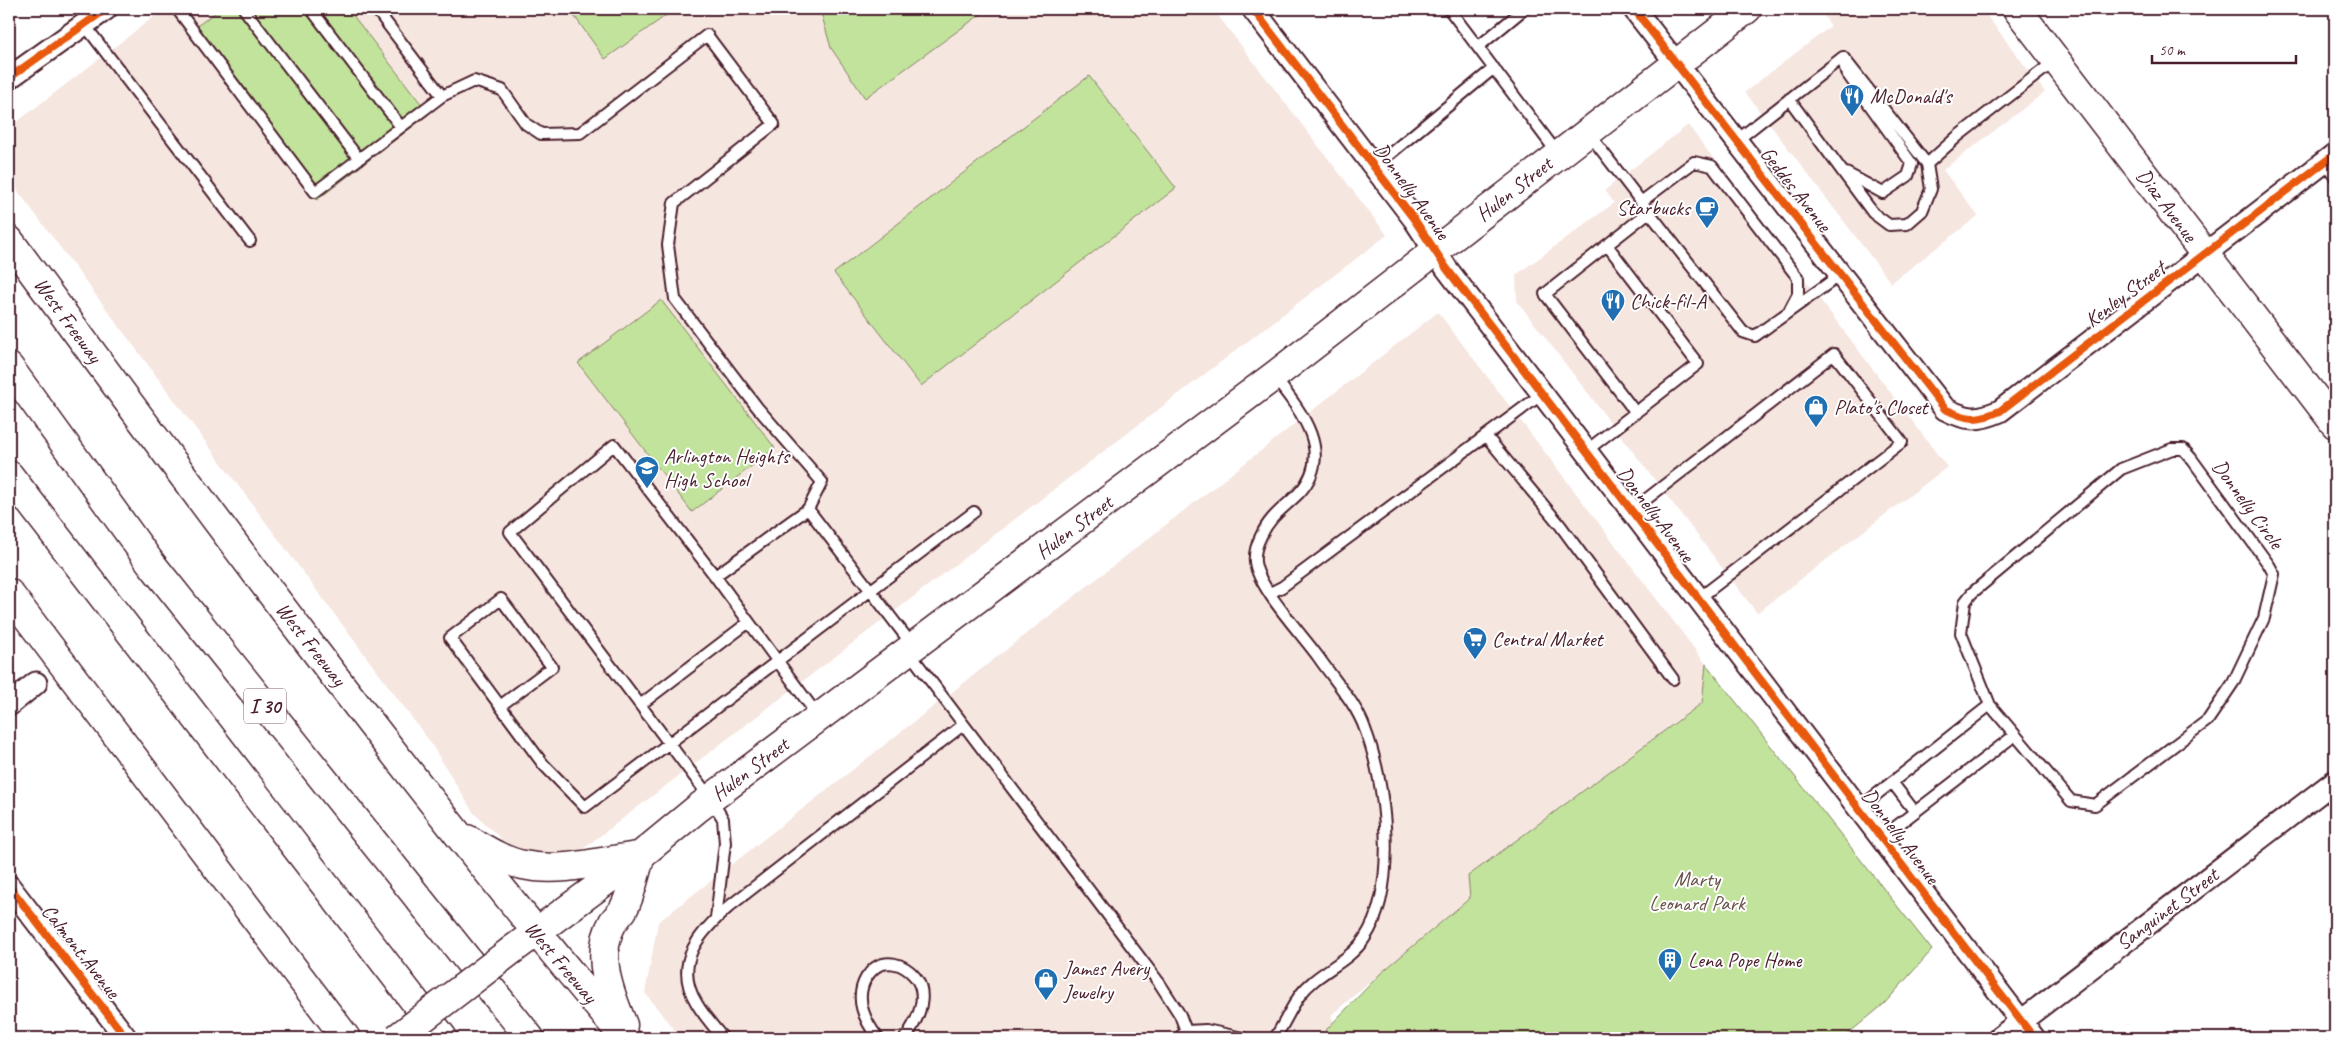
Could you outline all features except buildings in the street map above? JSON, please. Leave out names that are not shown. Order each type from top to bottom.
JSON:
[{"type":"main road","name":"Hulen Street","points":[[396,1038],[535,932],[641,855],[710,799],[1274,376],[1746,9]]},
{"type":"main road","name":"Diaz Avenue","points":[[2018,9],[2335,424]]},
{"type":"main road","name":"West Freeway","points":[[9,240],[214,518],[457,833],[535,932],[625,1038]]},
{"type":"main road","name":"I 30","points":[[9,367],[150,562],[530,1038]]},
{"type":"main road","points":[[9,475],[443,1038]]},
{"type":"main road","points":[[9,593],[346,1038]]},
{"type":"main road","points":[[457,833],[505,859],[522,865],[544,868],[641,855],[623,909],[613,922],[604,956],[607,984],[629,1038]]},
{"type":"street","points":[[9,78],[104,9]]},
{"type":"street","name":"Donnelly Avenue","points":[[1253,9],[1414,219],[1434,251],[1542,394],[2034,1038]]},
{"type":"street","name":"Geddes Avenue","points":[[1634,9],[1931,391]]},
{"type":"street","name":"Kenley Street","points":[[1931,391],[1945,409],[1960,417],[1968,419],[1985,417],[2000,411],[2205,255],[2331,165]]},
{"type":"street","points":[[9,705],[36,683]]},
{"type":"street","name":"Sanguinet Street","points":[[1999,1038],[2335,781]]},
{"type":"street","name":"Calmont Avenue","points":[[9,886],[126,1038]]},
{"type":"lane","points":[[178,9],[316,192],[442,96],[474,81],[502,90],[526,124],[541,134],[580,133],[706,35],[774,124],[674,203],[668,245],[675,299],[757,407],[822,482],[808,509],[715,576]]},
{"type":"lane","points":[[244,9],[359,158]]},
{"type":"lane","points":[[311,9],[401,127]]},
{"type":"lane","points":[[376,9],[442,96]]},
{"type":"lane","points":[[1449,9],[1559,154]]},
{"type":"lane","points":[[1478,47],[1524,9]]},
{"type":"lane","points":[[84,24],[250,241]]},
{"type":"lane","points":[[1736,141],[1843,57]]},
{"type":"lane","points":[[1789,99],[1873,213],[1889,225],[1907,224],[1922,211],[1931,189],[1927,164],[1843,57]]},
{"type":"lane","points":[[1842,172],[1883,193],[1908,176],[1912,164],[1846,72],[1843,57]]},
{"type":"lane","points":[[1927,164],[1958,136],[2056,60]]},
{"type":"lane","points":[[1374,167],[1494,68]]},
{"type":"lane","points":[[1588,132],[1743,332],[1755,336],[1840,275]]},
{"type":"lane","points":[[1641,202],[1694,162],[1712,166],[1798,278],[1798,294],[1789,312]]},
{"type":"lane","points":[[1636,413],[1545,294],[1649,212]]},
{"type":"lane","points":[[1586,451],[1698,364],[1607,245]]},
{"type":"lane","points":[[1631,511],[1834,354],[1902,442],[1698,599]]},
{"type":"lane","points":[[1274,376],[1303,415],[1315,448],[1313,464],[1304,485],[1271,518],[1256,548],[1257,572],[1270,594],[1332,677],[1365,729],[1384,798],[1385,830],[1382,882],[1370,928],[1358,947],[1300,995],[1275,1038]]},
{"type":"lane","points":[[1270,594],[1542,394]]},
{"type":"lane","points":[[1486,436],[1560,525],[1672,679]]},
{"type":"lane","points":[[716,918],[725,843],[723,819],[670,744],[510,532],[614,444],[715,576],[819,717]]},
{"type":"lane","name":"Donnelly Circle","points":[[2172,449],[2183,449],[2274,574],[2264,618],[2233,683],[2208,720],[2095,805],[2071,801],[2015,735],[1990,706],[1961,633],[1964,602],[1972,593],[2121,469],[2172,449]]},
{"type":"lane","points":[[808,509],[870,590],[963,725],[1160,984],[1180,1015],[1183,1035],[1206,1030],[1243,1038]]},
{"type":"lane","points":[[500,706],[552,667],[501,599],[450,638],[500,706],[543,764],[585,807],[974,512]]},
{"type":"lane","points":[[640,705],[749,622]]},
{"type":"lane","points":[[1858,809],[1990,706]]},
{"type":"lane","points":[[723,1038],[697,1004],[690,988],[687,973],[689,954],[698,937],[716,918],[963,725]]},
{"type":"lane","points":[[1881,838],[2015,735]]},
{"type":"lane","points":[[1892,782],[1914,812]]},
{"type":"lane","points":[[878,1038],[864,1016],[860,996],[870,971],[882,964],[891,963],[913,973],[922,985],[922,1002],[919,1016],[905,1038]]},
{"type":"shaded area","name":"Arlington Heights High School","points":[[164,9],[1213,9],[1387,235],[583,849],[556,857],[530,854],[502,840],[473,812],[430,742],[9,179],[9,128]]},
{"type":"shaded area","points":[[1834,9],[1982,9],[2045,92],[1943,170],[1978,216],[1891,283],[1745,92],[1831,26],[1824,16]]},
{"type":"shaded area","points":[[1688,125],[1947,467],[1757,613],[1517,301],[1516,275],[1614,203],[1605,190]]},
{"type":"shaded area","points":[[1438,312],[1706,664],[1702,703],[1468,876],[1470,898],[1331,1015],[1339,1038],[681,1038],[645,993],[658,922]]},
{"type":"green space","points":[[220,9],[348,9],[429,114],[317,200],[189,32]]},
{"type":"green space","points":[[561,9],[675,9],[605,59],[575,17]]},
{"type":"green space","points":[[820,9],[988,9],[865,98],[831,48]]},
{"type":"green space","points":[[1089,76],[1176,188],[921,386],[834,273]]},
{"type":"green space","points":[[661,300],[775,448],[692,512],[578,363]]},
{"type":"green space","name":"Marty Leonard Park","points":[[1706,664],[1932,950],[1884,1004],[1843,1038],[1332,1038],[1326,1030],[1381,973],[1470,898],[1468,876],[1702,703]]},
{"type":"cycle path","points":[[9,78],[106,9]]},
{"type":"cycle path","points":[[1253,9],[1414,219],[1447,269],[2034,1038]]},
{"type":"cycle path","points":[[1634,9],[1945,409],[1966,417],[1978,418],[2000,411],[2335,154]]},
{"type":"cycle path","points":[[9,886],[126,1038]]},
{"type":"place","name":"McDonald's","points":[[1852,117]]},
{"type":"place","name":"Starbucks","points":[[1707,229]]},
{"type":"place","name":"Chick-fil-A","points":[[1613,322]]},
{"type":"place","name":"Plato's Closet","points":[[1816,428]]},
{"type":"place","name":"Arlington Heights High School","points":[[647,489]]},
{"type":"place","name":"Central Market","points":[[1475,660]]},
{"type":"place","name":"Lena Pope Home","points":[[1670,981]]},
{"type":"place","name":"James Avery Jewelry","points":[[1046,1001]]}]
